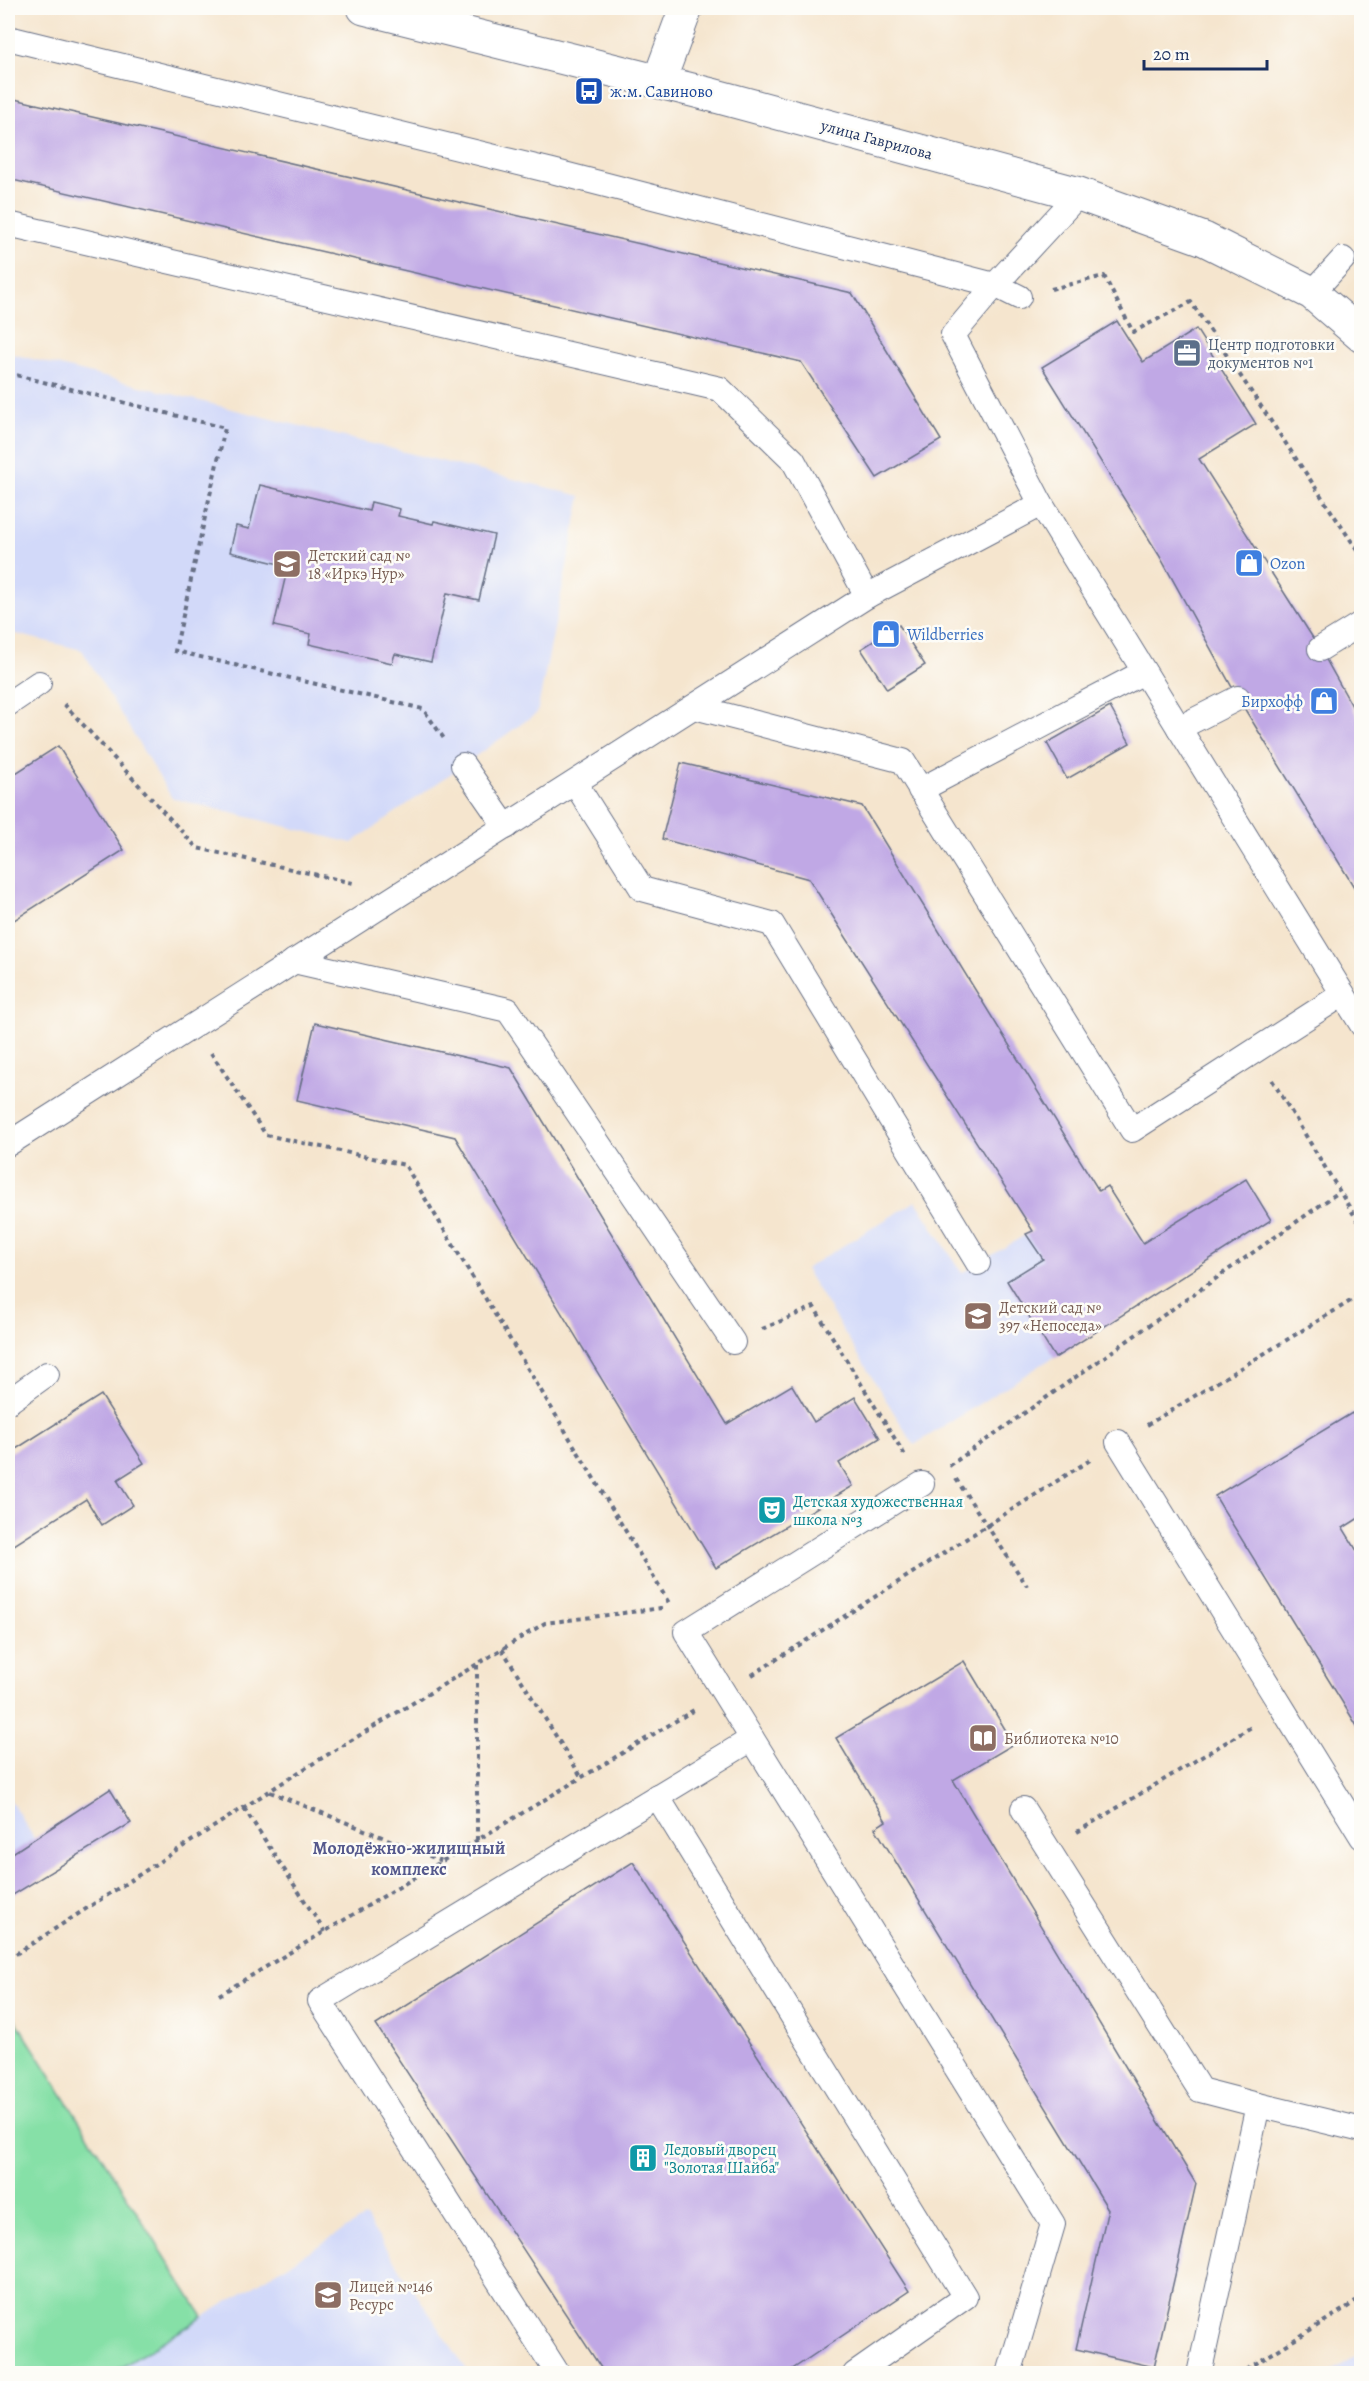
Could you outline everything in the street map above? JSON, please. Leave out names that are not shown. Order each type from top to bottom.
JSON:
[{"type":"street","name":"улица Гаврилова","points":[[364,8],[659,81],[1079,194],[1204,239],[1312,293],[1362,336]]},
{"type":"street","points":[[659,81],[686,8]]},
{"type":"lane","points":[[8,38],[564,174],[994,285],[1019,297]]},
{"type":"lane","points":[[1079,194],[994,285],[953,335],[1041,504],[1362,1025]]},
{"type":"lane","points":[[8,224],[720,389],[794,460],[867,596]]},
{"type":"lane","points":[[1312,293],[1343,259]]},
{"type":"lane","points":[[8,1144],[867,596],[1041,504]]},
{"type":"lane","points":[[1320,649],[1362,623]]},
{"type":"lane","points":[[920,790],[1144,672]]},
{"type":"lane","points":[[8,704],[39,683]]},
{"type":"lane","points":[[1179,728],[1239,698]]},
{"type":"lane","points":[[694,707],[903,761],[1132,1130],[1342,994]]},
{"type":"lane","points":[[462,765],[506,827]]},
{"type":"lane","points":[[575,783],[642,889],[772,924],[978,1263]]},
{"type":"lane","points":[[294,961],[508,1010],[733,1342]]},
{"type":"lane","points":[[8,1402],[47,1374]]},
{"type":"lane","points":[[1118,1442],[1362,1837]]},
{"type":"lane","points":[[922,1484],[686,1632],[1053,2224],[1009,2373]]},
{"type":"lane","points":[[558,2373],[320,2001],[752,1739]]},
{"type":"lane","points":[[657,1796],[965,2297],[855,2373]]},
{"type":"lane","points":[[1023,1809],[1200,2090],[1362,2130]]},
{"type":"lane","points":[[1199,2373],[1258,2105]]},
{"type":"path","points":[[1019,297],[1104,276],[1133,332],[1191,302],[1362,557]]},
{"type":"path","points":[[8,373],[225,428],[175,651],[423,709],[462,765]]},
{"type":"path","points":[[39,683],[48,686],[197,848],[400,894]]},
{"type":"path","points":[[8,1959],[269,1791],[545,1623],[672,1607],[405,1165],[266,1135],[192,1026]]},
{"type":"path","points":[[1255,1051],[1362,1228]]},
{"type":"path","points":[[1027,1586],[948,1467],[1339,1192]]},
{"type":"path","points":[[219,1995],[723,1693],[1118,1442],[1362,1294]]},
{"type":"path","points":[[733,1342],[814,1306],[922,1484]]},
{"type":"path","points":[[502,1649],[582,1778]]},
{"type":"path","points":[[477,1664],[477,1841]]},
{"type":"path","points":[[1048,1850],[1282,1708]]},
{"type":"path","points":[[269,1791],[442,1862]]},
{"type":"path","points":[[244,1808],[325,1932]]},
{"type":"path","points":[[1239,2373],[1362,2298]]},
{"type":"shaded area","name":"Детский сад № 18 «Иркэ Нур»","points":[[8,353],[581,496],[537,713],[352,843],[172,798],[82,650],[8,632]]},
{"type":"shaded area","name":"Детский сад № 397 «Непоседа»","points":[[1246,1179],[1271,1220],[914,1445],[805,1269],[916,1201],[962,1273],[1107,1186],[1143,1243]]},
{"type":"shaded area","points":[[8,1796],[35,1840],[8,1856]]},
{"type":"shaded area","name":"Лицей №146 Ресурс","points":[[365,2217],[469,2373],[112,2373]]},
{"type":"shaded area","points":[[1361,2352],[1361,2373],[1330,2373]]},
{"type":"green space","points":[[8,2008],[203,2317],[112,2373],[8,2373]]},
{"type":"building","points":[[10,98],[852,293],[941,440],[877,478],[801,362],[8,179]]},
{"type":"building","points":[[1117,321],[1143,362],[1196,329],[1256,424],[1199,459],[1320,649],[1362,724],[1362,900],[1238,698],[1159,555],[1042,367]]},
{"type":"building","points":[[260,485],[369,511],[371,502],[400,509],[398,516],[433,524],[434,521],[494,535],[479,600],[447,593],[431,662],[395,654],[392,663],[309,644],[311,634],[274,626],[288,566],[230,552],[236,526],[249,529]]},
{"type":"building","points":[[899,625],[925,665],[887,689],[861,649]]},
{"type":"building","points":[[1110,707],[1130,743],[1067,779],[1047,743]]},
{"type":"building","points":[[58,746],[124,850],[8,924],[8,778]]},
{"type":"building","points":[[681,763],[862,806],[1099,1191],[1107,1186],[1143,1243],[1246,1179],[1271,1220],[1055,1358],[1007,1281],[1043,1259],[1026,1234],[1033,1231],[809,879],[662,839]]},
{"type":"building","points":[[315,1023],[511,1068],[727,1424],[792,1385],[814,1422],[855,1397],[880,1438],[839,1463],[853,1486],[716,1568],[455,1137],[297,1100]]},
{"type":"building","points":[[101,1395],[144,1463],[117,1480],[133,1505],[102,1525],[86,1499],[8,1549],[8,1454]]},
{"type":"building","points":[[1352,1413],[1362,1428],[1362,1516],[1343,1528],[1362,1559],[1362,1734],[1215,1496]]},
{"type":"building","points":[[964,1661],[1014,1744],[953,1780],[1196,2184],[1154,2367],[1076,2349],[1108,2209],[875,1828],[886,1821],[836,1738]]},
{"type":"building","points":[[110,1789],[131,1823],[8,1898],[8,1856]]},
{"type":"building","name":"Ледовый дворец \"Золотая Шайба\"","points":[[633,1862],[909,2291],[785,2374],[605,2374],[376,2025]]},
{"type":"place","name":"ж.м. Савиново","points":[[589,91]]},
{"type":"place","name":"Центр подготовки документов №1","points":[[1187,353]]},
{"type":"place","name":"Ozon","points":[[1249,563]]},
{"type":"place","name":"Детский сад № 18 «Иркэ Нур»","points":[[287,564]]},
{"type":"place","name":"Wildberries","points":[[886,634]]},
{"type":"place","name":"Бирхофф","points":[[1324,701]]},
{"type":"place","name":"Детский сад № 397 «Непоседа»","points":[[978,1316]]},
{"type":"place","name":"Детская художественная школа №3","points":[[772,1510]]},
{"type":"place","name":"Библиотека №10","points":[[983,1738]]},
{"type":"place","name":"Ледовый дворец \"Золотая Шайба\"","points":[[643,2158]]},
{"type":"place","name":"Лицей №146 Ресурс","points":[[328,2295]]},
{"type":"district","name":"Молодёжно-жилищный комплекс","points":[[409,1858]]}]
